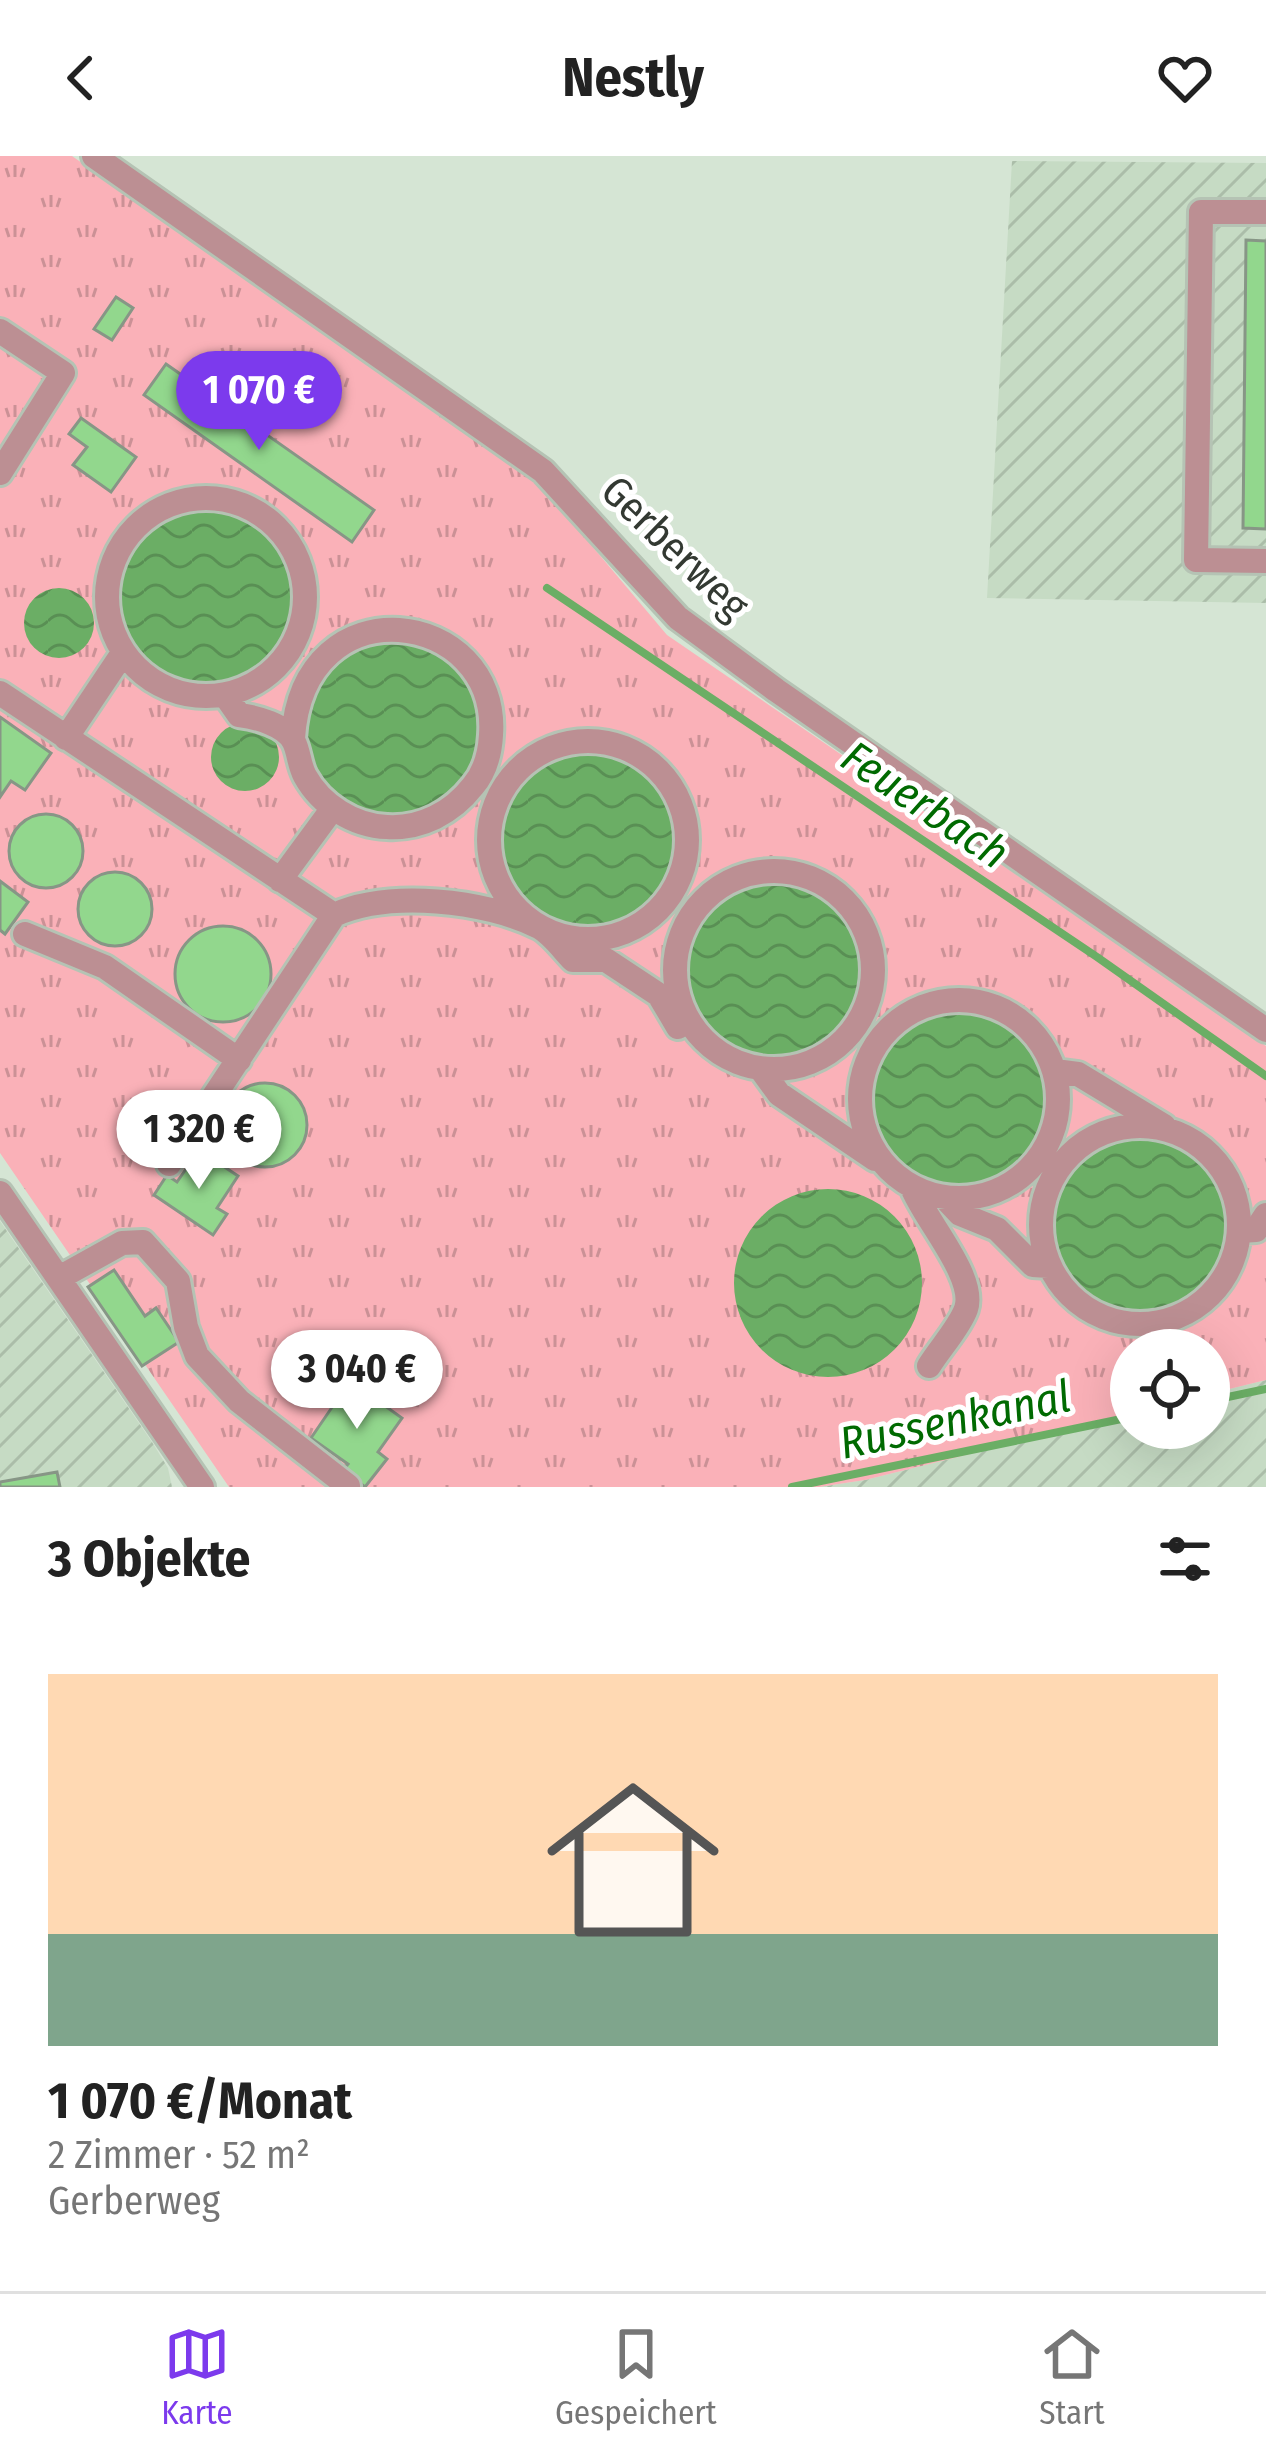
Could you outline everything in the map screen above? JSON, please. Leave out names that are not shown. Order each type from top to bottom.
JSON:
[{"type":"street","name":"Gerberweg","points":[[94,156],[543,471],[678,618],[1266,1030]]},
{"type":"street","points":[[1266,212],[1202,212],[1196,560],[1266,561]]},
{"type":"street","points":[[0,331],[63,373],[0,473]]},
{"type":"street","points":[[214,498],[245,506],[272,522],[292,546],[304,576],[306,608],[297,638],[280,664],[255,685],[225,695],[196,696],[168,689],[143,675],[123,653],[110,624],[106,592],[113,562],[129,534],[152,513],[182,500],[214,498]]},
{"type":"street","points":[[169,1164],[334,915],[358,904],[461,903],[542,928],[585,938],[628,931],[654,915],[673,892],[686,850],[682,806],[668,780],[646,759],[620,745],[590,740],[561,743],[533,756],[511,776],[489,786],[460,802],[437,818],[411,826],[384,828],[333,808],[305,777],[293,738],[295,706],[307,677],[327,653],[353,637],[384,629],[415,631],[445,643],[468,663],[485,690],[492,721],[490,752],[489,786],[489,825],[488,849],[494,873],[513,905],[542,928],[573,960],[606,960],[659,995],[676,1026],[728,1058],[760,1068],[793,1068],[824,1056],[850,1036],[867,1008],[874,975],[871,943],[857,913],[834,890],[805,875],[772,870],[740,876],[712,892],[696,910],[677,947],[675,979],[683,1011],[702,1038]]},
{"type":"street","points":[[66,737],[123,653]]},
{"type":"street","points":[[0,693],[334,915]]},
{"type":"street","points":[[225,695],[238,715],[269,722],[293,738]]},
{"type":"street","points":[[280,880],[333,808]]},
{"type":"street","points":[[673,892],[696,910]]},
{"type":"street","points":[[25,934],[105,967],[239,1060]]},
{"type":"street","points":[[886,1167],[867,1140],[859,1108],[861,1076],[880,1038],[896,1021],[924,1005],[956,999],[989,1004],[1018,1018],[1030,1030],[1055,1071],[1058,1104],[1040,1235],[1048,1266],[1067,1294],[1094,1314],[1125,1324],[1158,1324],[1189,1312],[1215,1291],[1232,1263],[1240,1231],[1236,1198],[1222,1168],[1199,1145],[1078,1074],[1055,1071]]},
{"type":"street","points":[[857,1023],[880,1038]]},
{"type":"street","points":[[760,1068],[779,1094],[912,1187],[944,1197],[977,1196],[1008,1185],[1106,1132],[1138,1126],[1170,1130]]},
{"type":"street","points":[[912,1187],[920,1210],[958,1265],[968,1296],[965,1312],[928,1366]]},
{"type":"street","points":[[0,1193],[202,1487]]},
{"type":"street","points":[[944,1197],[960,1214],[998,1229],[1033,1265],[1048,1266]]},
{"type":"street","points":[[1240,1231],[1256,1230],[1266,1215]]},
{"type":"street","points":[[59,1278],[122,1243],[143,1242],[178,1281],[197,1356],[239,1401],[348,1486]]},
{"type":"shaded area","points":[[1012,161],[1266,163],[1266,603],[987,598]]},
{"type":"shaded area","points":[[0,1221],[152,1442],[168,1468],[172,1487],[0,1487]]},
{"type":"shaded area","points":[[1266,1380],[1266,1487],[819,1487],[865,1480],[1110,1419],[1110,1449],[1230,1449],[1230,1389]]},
{"type":"green space","points":[[0,156],[72,156],[538,482],[667,635],[1266,1046],[1266,1380],[1230,1389],[1230,1329],[1110,1329],[1110,1419],[865,1480],[819,1487],[229,1487],[0,1153]]},
{"type":"water","points":[[206,504],[242,511],[272,532],[293,562],[300,598],[293,634],[272,664],[242,685],[206,692],[170,685],[140,664],[119,634],[112,598],[119,562],[140,532],[170,511]]},
{"type":"water","points":[[59,588],[83,599],[94,623],[83,647],[59,658],[35,647],[24,623],[35,599]]},
{"type":"water","points":[[391,633],[451,654],[484,710],[474,773],[453,798],[393,822],[337,805],[302,758],[314,673]]},
{"type":"water","points":[[245,723],[269,733],[279,757],[269,781],[245,791],[221,781],[211,757],[221,733]]},
{"type":"water","points":[[586,746],[622,753],[652,774],[673,804],[680,840],[673,876],[652,906],[622,927],[586,934],[550,927],[520,906],[499,876],[492,840],[499,804],[520,774],[550,753]]},
{"type":"water","points":[[771,875],[807,882],[837,903],[858,933],[865,969],[858,1005],[837,1035],[807,1056],[771,1063],[735,1056],[705,1035],[684,1005],[677,969],[684,933],[705,903],[735,882]]},
{"type":"water","points":[[957,1003],[993,1010],[1023,1030],[1043,1060],[1050,1096],[1043,1132],[1023,1162],[993,1182],[957,1189],[921,1182],[891,1162],[871,1132],[864,1096],[871,1060],[891,1030],[921,1010]]},
{"type":"water","points":[[1142,1131],[1178,1138],[1208,1159],[1229,1189],[1236,1225],[1229,1261],[1208,1291],[1178,1312],[1142,1319],[1106,1312],[1076,1291],[1055,1261],[1048,1225],[1055,1189],[1076,1159],[1106,1138]]},
{"type":"water","points":[[828,1189],[864,1196],[894,1217],[915,1247],[922,1283],[915,1319],[894,1349],[864,1370],[828,1377],[792,1370],[762,1349],[741,1319],[734,1283],[741,1247],[762,1217],[792,1196]]},
{"type":"building","points":[[1246,240],[1266,241],[1266,529],[1243,528]]},
{"type":"building","points":[[116,297],[133,308],[112,340],[94,329]]},
{"type":"building","points":[[166,364],[374,510],[352,542],[144,395]]},
{"type":"building","points":[[81,418],[136,457],[111,492],[73,465],[87,447],[69,434]]},
{"type":"building","points":[[0,717],[51,753],[25,790],[11,781],[0,797]]},
{"type":"building","points":[[46,814],[60,816],[72,825],[81,837],[81,865],[72,877],[60,886],[46,888],[32,886],[20,877],[11,865],[9,851],[11,837],[20,825],[32,816]]},
{"type":"building","points":[[115,872],[129,874],[141,883],[150,895],[150,923],[141,935],[129,944],[115,946],[101,944],[89,935],[80,923],[78,909],[80,895],[89,883],[101,874]]},
{"type":"building","points":[[0,881],[28,902],[5,934],[0,930]]},
{"type":"building","points":[[223,926],[257,940],[271,974],[257,1008],[223,1022],[189,1008],[175,974],[189,940]]},
{"type":"building","points":[[265,1083],[294,1096],[307,1125],[294,1154],[265,1167],[236,1154],[223,1125],[236,1096]]},
{"type":"building","points":[[199,1150],[238,1176],[217,1208],[227,1214],[213,1235],[154,1195],[167,1175],[177,1182]]},
{"type":"building","points":[[114,1270],[145,1316],[156,1308],[179,1342],[142,1366],[88,1287]]},
{"type":"building","points":[[350,1381],[402,1418],[378,1452],[387,1459],[365,1487],[343,1470],[348,1464],[311,1438]]},
{"type":"building","points":[[57,1472],[60,1487],[0,1487],[0,1482]]},
{"type":"waterway","name":"Feuerbach","points":[[547,588],[1266,1076]]},
{"type":"waterway","name":"Russenkanal","points":[[1230,1397],[1266,1389]]},
{"type":"waterway","name":"Russenkanal","points":[[792,1487],[1110,1421]]}]
